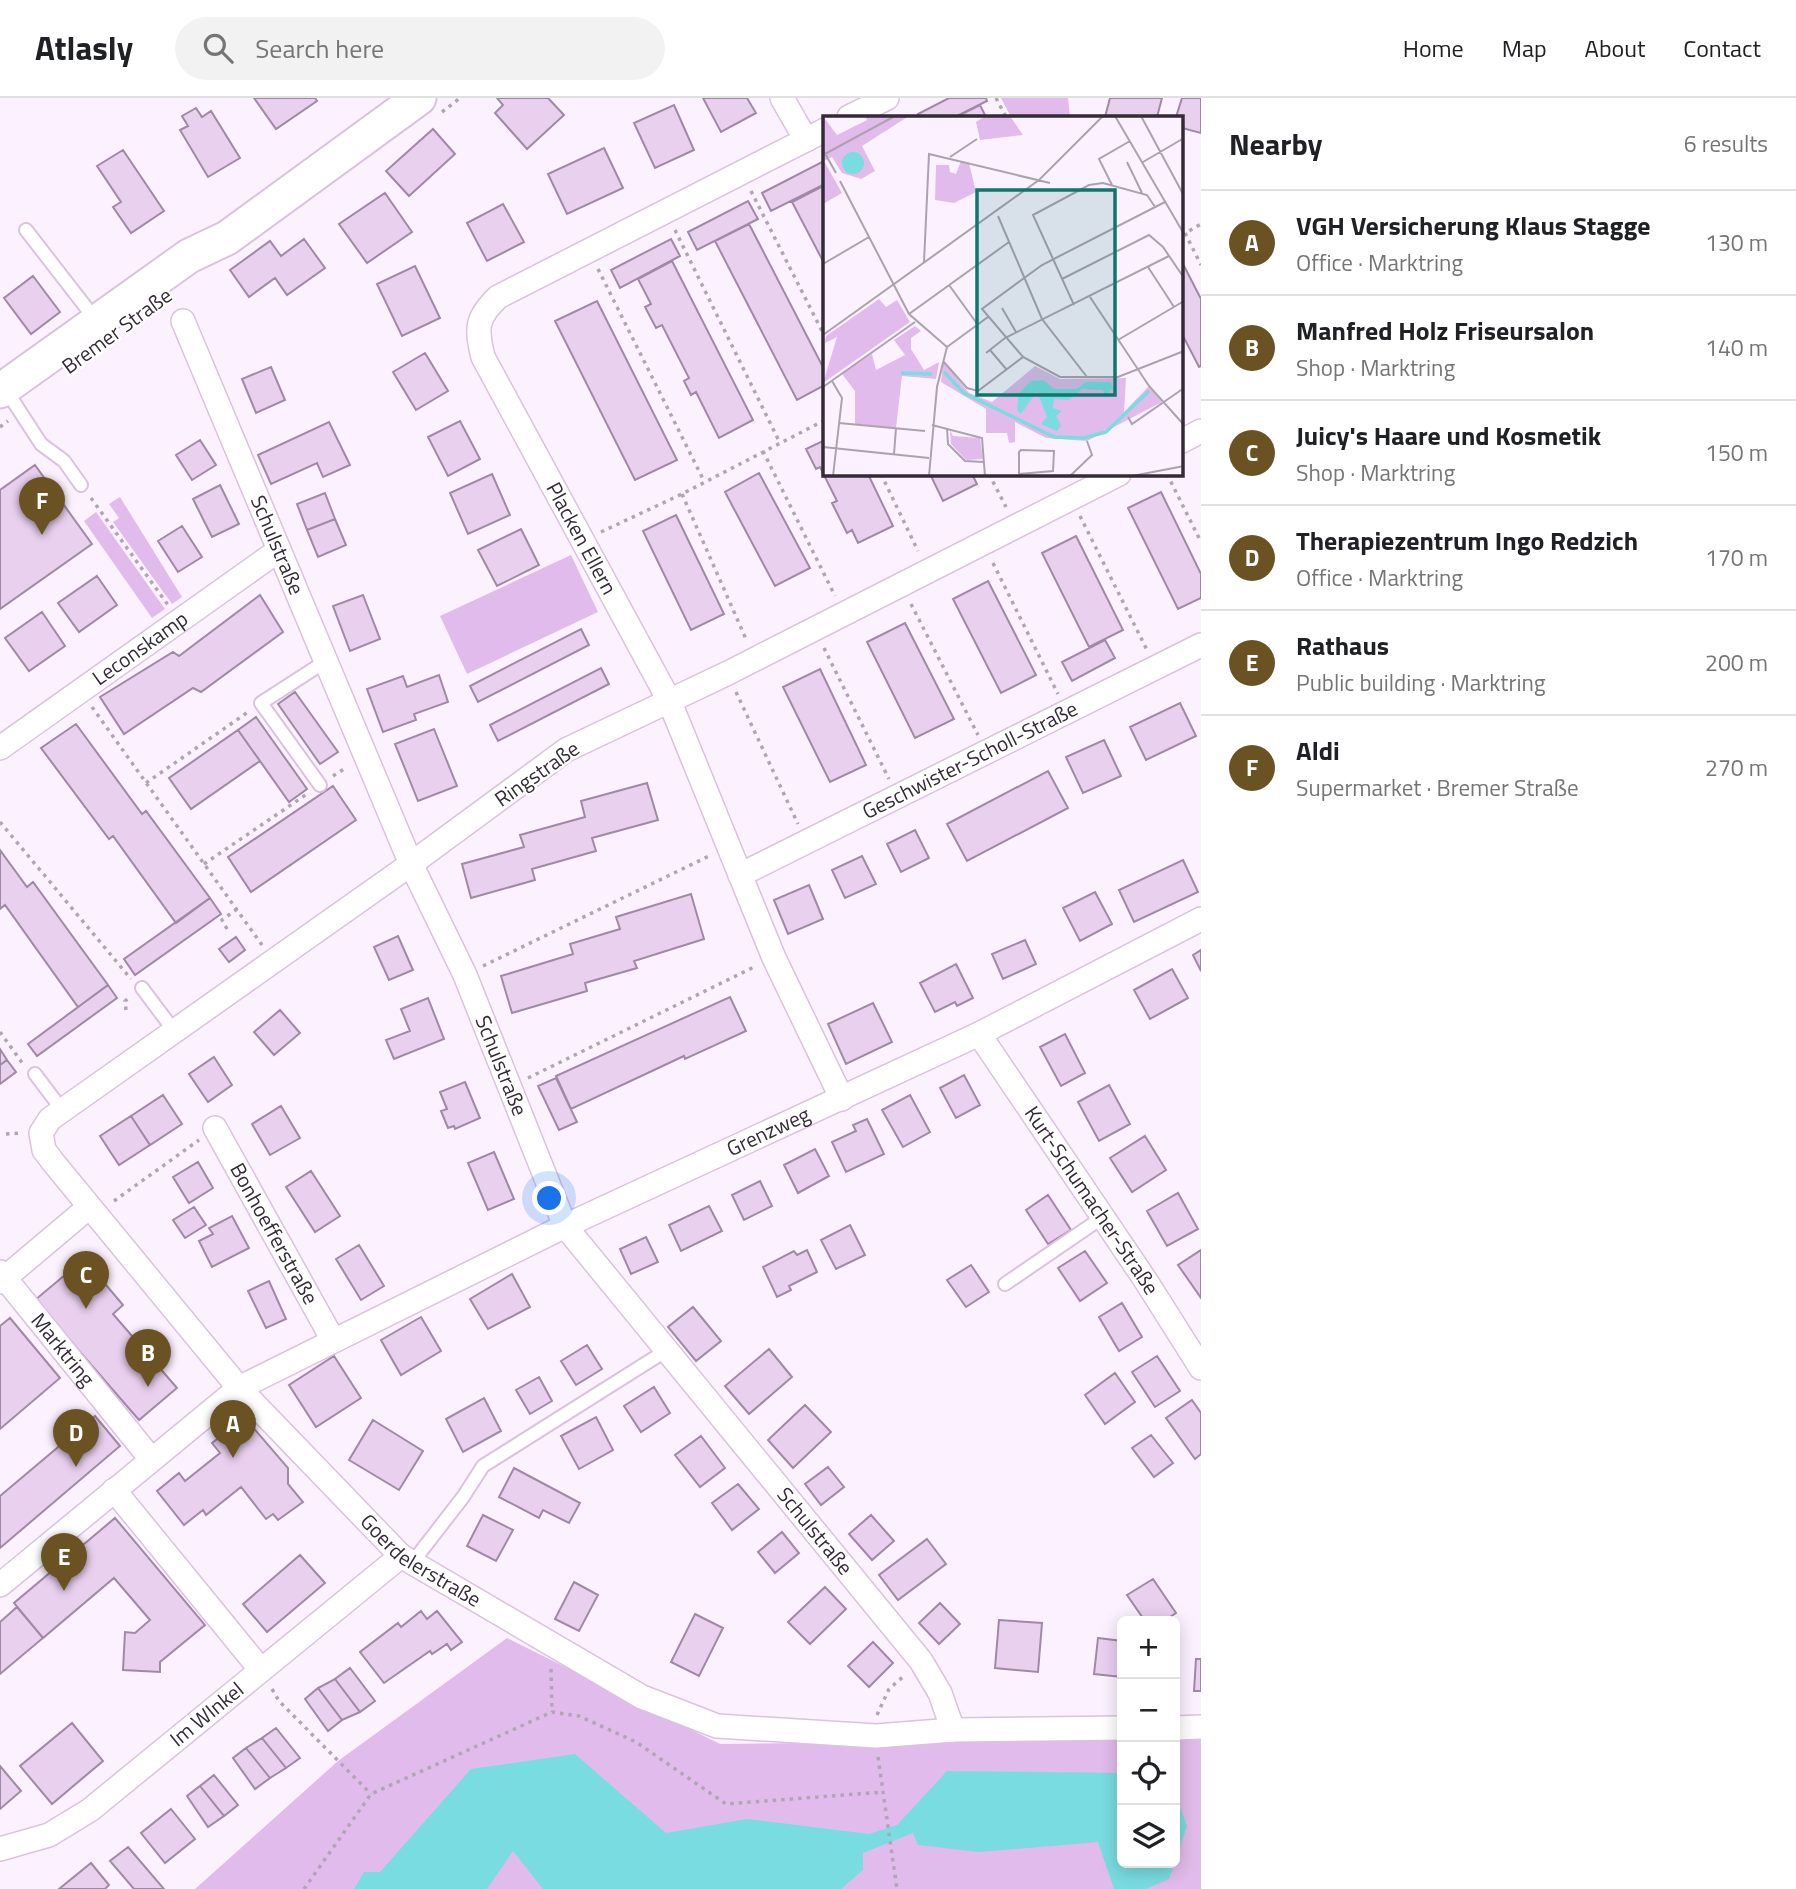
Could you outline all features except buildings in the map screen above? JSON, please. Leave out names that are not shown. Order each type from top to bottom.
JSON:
[{"type":"street","name":"Bremer Straße","points":[[5,400],[104,329],[189,256],[227,238],[419,98]]},
{"type":"street","name":"Placken Ellern","points":[[782,98],[815,135],[498,297],[482,312],[477,333],[483,357],[669,700],[774,958],[842,1099]]},
{"type":"street","points":[[851,116],[887,98]]},
{"type":"street","name":"Schulstraße","points":[[183,321],[411,864],[465,975],[565,1226],[921,1661],[940,1693],[953,1730]]},
{"type":"street","points":[[1184,440],[1201,431]]},
{"type":"street","name":"Ringstraße","points":[[41,1133],[51,1119],[411,864],[566,750],[728,673],[1115,476]]},
{"type":"street","name":"Leconskamp","points":[[0,748],[279,550]]},
{"type":"street","name":"Geschwister-Scholl-Straße","points":[[740,875],[1201,645]]},
{"type":"street","name":"Grenzweg","points":[[333,1340],[565,1226],[979,1034],[1201,919]]},
{"type":"street","name":"Kurt-Schumacher-Straße","points":[[979,1034],[1201,1368]]},
{"type":"street","name":"Bonhoefferstraße","points":[[215,1128],[333,1340]]},
{"type":"street","name":"Goerdelerstraße","points":[[41,1133],[44,1150],[239,1388],[406,1559],[642,1697],[717,1726],[876,1736],[953,1730]]},
{"type":"street","points":[[2,1277],[92,1211]]},
{"type":"street","name":"Marktring","points":[[2,1277],[151,1459]]},
{"type":"street","points":[[0,1585],[239,1388],[333,1340]]},
{"type":"street","points":[[114,1490],[261,1670]]},
{"type":"street","name":"Im WInkel","points":[[0,1849],[49,1835],[90,1810],[261,1670],[406,1559]]},
{"type":"street","points":[[1180,1728],[1201,1727]]},
{"type":"street","points":[[953,1730],[1117,1728]]},
{"type":"lane","points":[[26,230],[104,329]]},
{"type":"lane","points":[[5,400],[41,444],[64,461],[81,485]]},
{"type":"lane","points":[[320,785],[261,703],[326,661]]},
{"type":"lane","points":[[142,988],[175,1032]]},
{"type":"lane","points":[[35,1074],[63,1111]]},
{"type":"lane","points":[[1005,1284],[1103,1217]]},
{"type":"lane","points":[[406,1559],[463,1497],[483,1466],[667,1350]]},
{"type":"path","points":[[996,98],[1005,116]]},
{"type":"path","points":[[742,173],[823,333]]},
{"type":"path","points":[[666,212],[780,443]]},
{"type":"path","points":[[1184,234],[1201,225]]},
{"type":"path","points":[[1184,236],[1201,265]]},
{"type":"path","points":[[589,251],[705,482]]},
{"type":"path","points":[[584,541],[682,494],[823,420]]},
{"type":"path","points":[[763,451],[844,613]]},
{"type":"path","points":[[882,476],[928,573]]},
{"type":"path","points":[[990,476],[1016,528]]},
{"type":"path","points":[[1168,476],[1201,542]]},
{"type":"path","points":[[81,485],[179,620]]},
{"type":"path","points":[[682,494],[755,659]]},
{"type":"path","points":[[1071,499],[1156,667]]},
{"type":"path","points":[[984,544],[1067,712]]},
{"type":"path","points":[[901,586],[986,752]]},
{"type":"path","points":[[814,628],[898,796]]},
{"type":"path","points":[[728,673],[807,842]]},
{"type":"path","points":[[80,691],[274,961]]},
{"type":"path","points":[[146,783],[261,703]]},
{"type":"path","points":[[204,864],[365,754]]},
{"type":"path","points":[[0,822],[140,989],[142,988]]},
{"type":"path","points":[[465,975],[727,847]]},
{"type":"path","points":[[227,929],[222,920],[237,909]]},
{"type":"path","points":[[510,1086],[774,958]]},
{"type":"path","points":[[0,1032],[23,1065],[35,1074]]},
{"type":"path","points":[[92,1211],[215,1128]]},
{"type":"path","points":[[550,1643],[552,1712]]},
{"type":"path","points":[[897,1889],[876,1736],[877,1712],[889,1689],[921,1661]]},
{"type":"path","points":[[261,1670],[279,1701],[371,1794]]},
{"type":"path","points":[[304,1889],[371,1794],[552,1712],[579,1716],[636,1742],[726,1804],[883,1792]]},
{"type":"shaded area","points":[[1001,98],[1068,98],[1070,116],[1010,116]]},
{"type":"shaded area","points":[[120,497],[182,597],[172,604],[113,522],[119,518],[109,504]]},
{"type":"shaded area","points":[[96,512],[165,609],[152,618],[84,521]]},
{"type":"shaded area","points":[[571,555],[598,612],[467,674],[440,616]]},
{"type":"shaded area","points":[[507,1638],[720,1744],[1117,1739],[1117,1868],[1180,1868],[1180,1738],[1201,1738],[1201,1889],[195,1889],[338,1761]]},
{"type":"water","points":[[575,1754],[666,1833],[747,1819],[869,1834],[897,1825],[947,1771],[1117,1773],[1117,1868],[1173,1868],[1169,1879],[1146,1889],[1114,1889],[1098,1842],[979,1852],[918,1845],[913,1833],[863,1853],[863,1870],[841,1889],[543,1889],[513,1851],[487,1889],[354,1889],[364,1872],[380,1872],[471,1769]]},
{"type":"water","points":[[1180,1807],[1187,1826],[1180,1847]]},
{"type":"place","name":"Aldi","points":[[42,535]]},
{"type":"place","name":"Juicy's Haare und Kosmetik","points":[[86,1309]]},
{"type":"place","name":"Manfred Holz Friseursalon","points":[[148,1387]]},
{"type":"place","name":"VGH Versicherung Klaus Stagge","points":[[233,1458]]},
{"type":"place","name":"Therapiezentrum Ingo Redzich","points":[[76,1467]]},
{"type":"place","name":"Rathaus","points":[[64,1591]]}]
